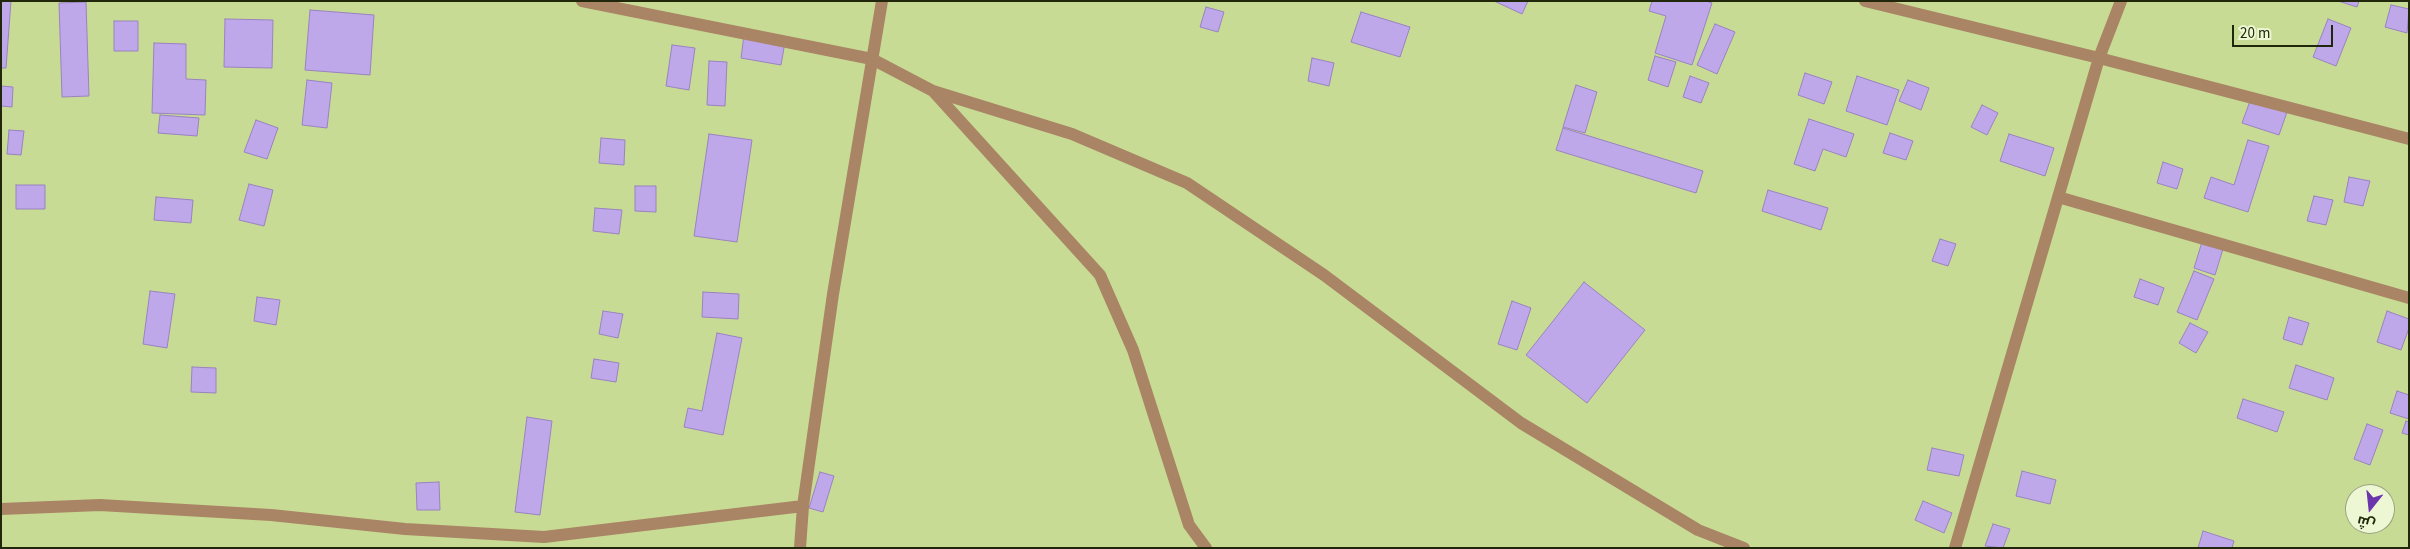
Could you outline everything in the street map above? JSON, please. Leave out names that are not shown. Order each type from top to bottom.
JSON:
[{"type":"street","points":[[582,1],[872,59],[932,91],[1072,134],[1187,184],[1324,275],[1522,423],[1698,530],[1744,548]]},
{"type":"street","points":[[800,548],[803,506],[833,294],[882,1]]},
{"type":"street","points":[[1865,1],[2099,58],[2409,139]]},
{"type":"street","points":[[1955,548],[2099,58],[2121,1]]},
{"type":"street","points":[[932,91],[1100,275],[1133,350],[1189,525],[1206,548]]},
{"type":"street","points":[[2058,198],[2409,298]]},
{"type":"street","points":[[1,509],[100,505],[271,515],[405,529],[544,537],[803,506]]},
{"type":"building","points":[[1,1],[11,1],[6,68],[1,68]]},
{"type":"building","points":[[1494,1],[1528,1],[1522,14]]},
{"type":"building","points":[[1652,1],[1706,1],[1712,3],[1692,65],[1655,53],[1666,16],[1649,11]]},
{"type":"building","points":[[2338,1],[2359,1],[2357,7]]},
{"type":"building","points":[[86,2],[89,96],[62,97],[59,3]]},
{"type":"building","points":[[2391,5],[2409,9],[2407,33],[2385,27]]},
{"type":"building","points":[[1206,7],[1224,12],[1218,32],[1200,27]]},
{"type":"building","points":[[310,10],[374,15],[370,75],[305,70]]},
{"type":"building","points":[[1361,12],[1410,27],[1400,57],[1351,42]]},
{"type":"building","points":[[225,19],[273,20],[272,68],[224,67]]},
{"type":"building","points":[[2328,19],[2351,28],[2336,66],[2313,57]]},
{"type":"building","points":[[114,21],[138,21],[138,51],[114,51]]},
{"type":"building","points":[[1715,24],[1735,32],[1717,74],[1697,65]]},
{"type":"building","points":[[744,35],[785,42],[781,65],[741,58]]},
{"type":"building","points":[[154,43],[186,44],[186,79],[206,80],[205,115],[152,113]]},
{"type":"building","points":[[672,45],[695,48],[689,90],[666,86]]},
{"type":"building","points":[[1655,56],[1676,62],[1668,87],[1648,80]]},
{"type":"building","points":[[1312,58],[1334,63],[1329,86],[1308,81]]},
{"type":"building","points":[[709,61],[727,62],[725,106],[707,105]]},
{"type":"building","points":[[1805,73],[1832,82],[1824,104],[1798,95]]},
{"type":"building","points":[[1690,76],[1709,83],[1701,103],[1683,97]]},
{"type":"building","points":[[1857,76],[1899,90],[1887,125],[1846,111]]},
{"type":"building","points":[[307,80],[332,83],[327,128],[302,125]]},
{"type":"building","points":[[1908,80],[1929,88],[1921,110],[1899,101]]},
{"type":"building","points":[[1576,85],[1597,92],[1585,133],[1563,127]]},
{"type":"building","points":[[1,86],[13,87],[12,107],[1,106]]},
{"type":"building","points":[[2250,101],[2287,112],[2279,135],[2242,123]]},
{"type":"building","points":[[1982,105],[1998,113],[1987,135],[1971,127]]},
{"type":"building","points":[[160,115],[199,118],[197,136],[158,133]]},
{"type":"building","points":[[1809,119],[1854,134],[1846,157],[1823,149],[1815,171],[1794,164]]},
{"type":"building","points":[[256,120],[278,128],[267,159],[244,152]]},
{"type":"building","points":[[1563,128],[1703,171],[1696,193],[1556,150]]},
{"type":"building","points":[[9,130],[24,131],[21,155],[7,154]]},
{"type":"building","points":[[1890,133],[1913,141],[1906,160],[1883,153]]},
{"type":"building","points":[[709,134],[752,140],[737,242],[694,236]]},
{"type":"building","points":[[2009,134],[2054,148],[2045,176],[2000,161]]},
{"type":"building","points":[[601,138],[625,140],[624,165],[599,163]]},
{"type":"building","points":[[2248,140],[2269,146],[2248,212],[2204,198],[2211,177],[2234,185]]},
{"type":"building","points":[[2163,162],[2183,169],[2177,189],[2157,183]]},
{"type":"building","points":[[2349,177],[2370,181],[2363,206],[2344,202]]},
{"type":"building","points":[[249,184],[273,190],[264,226],[239,220]]},
{"type":"building","points":[[16,185],[45,185],[45,209],[16,209]]},
{"type":"building","points":[[635,186],[656,186],[656,212],[635,211]]},
{"type":"building","points":[[1768,190],[1828,208],[1821,230],[1762,211]]},
{"type":"building","points":[[2314,196],[2333,200],[2326,225],[2307,221]]},
{"type":"building","points":[[156,197],[193,200],[191,223],[154,220]]},
{"type":"building","points":[[595,208],[622,210],[619,234],[593,231]]},
{"type":"building","points":[[1940,239],[1956,244],[1948,266],[1932,261]]},
{"type":"building","points":[[2202,242],[2223,249],[2215,275],[2194,268]]},
{"type":"building","points":[[2194,271],[2214,279],[2197,320],[2177,312]]},
{"type":"building","points":[[2140,279],[2164,288],[2158,305],[2134,297]]},
{"type":"building","points":[[1584,282],[1645,330],[1587,403],[1526,355]]},
{"type":"building","points":[[150,291],[175,294],[167,348],[143,344]]},
{"type":"building","points":[[703,292],[739,294],[738,319],[702,317]]},
{"type":"building","points":[[257,297],[280,300],[276,325],[254,321]]},
{"type":"building","points":[[1512,301],[1531,308],[1517,350],[1498,344]]},
{"type":"building","points":[[603,311],[623,314],[618,338],[599,334]]},
{"type":"building","points":[[2387,311],[2409,319],[2409,328],[2401,350],[2377,342]]},
{"type":"building","points":[[2289,317],[2309,323],[2302,345],[2283,339]]},
{"type":"building","points":[[2190,323],[2208,332],[2196,353],[2179,343]]},
{"type":"building","points":[[717,333],[742,338],[723,435],[684,427],[688,408],[702,411]]},
{"type":"building","points":[[594,359],[619,363],[616,382],[591,378]]},
{"type":"building","points":[[2296,365],[2334,378],[2327,400],[2289,388]]},
{"type":"building","points":[[192,367],[216,368],[216,393],[191,392]]},
{"type":"building","points":[[2397,391],[2409,395],[2409,419],[2390,413]]},
{"type":"building","points":[[2243,399],[2284,412],[2277,432],[2237,418]]},
{"type":"building","points":[[527,417],[552,421],[540,515],[515,512]]},
{"type":"building","points":[[2406,421],[2409,422],[2409,435],[2402,433]]},
{"type":"building","points":[[2367,424],[2383,430],[2370,465],[2354,459]]},
{"type":"building","points":[[1932,448],[1964,455],[1959,476],[1927,470]]},
{"type":"building","points":[[2022,471],[2056,480],[2050,504],[2016,496]]},
{"type":"building","points":[[820,472],[834,476],[823,512],[809,508]]},
{"type":"building","points":[[439,482],[440,510],[417,510],[416,483]]},
{"type":"building","points":[[1923,501],[1952,513],[1944,533],[1915,520]]},
{"type":"building","points":[[1993,524],[2010,529],[2003,548],[1985,546]]},
{"type":"building","points":[[2203,531],[2234,541],[2232,548],[2198,548]]}]
